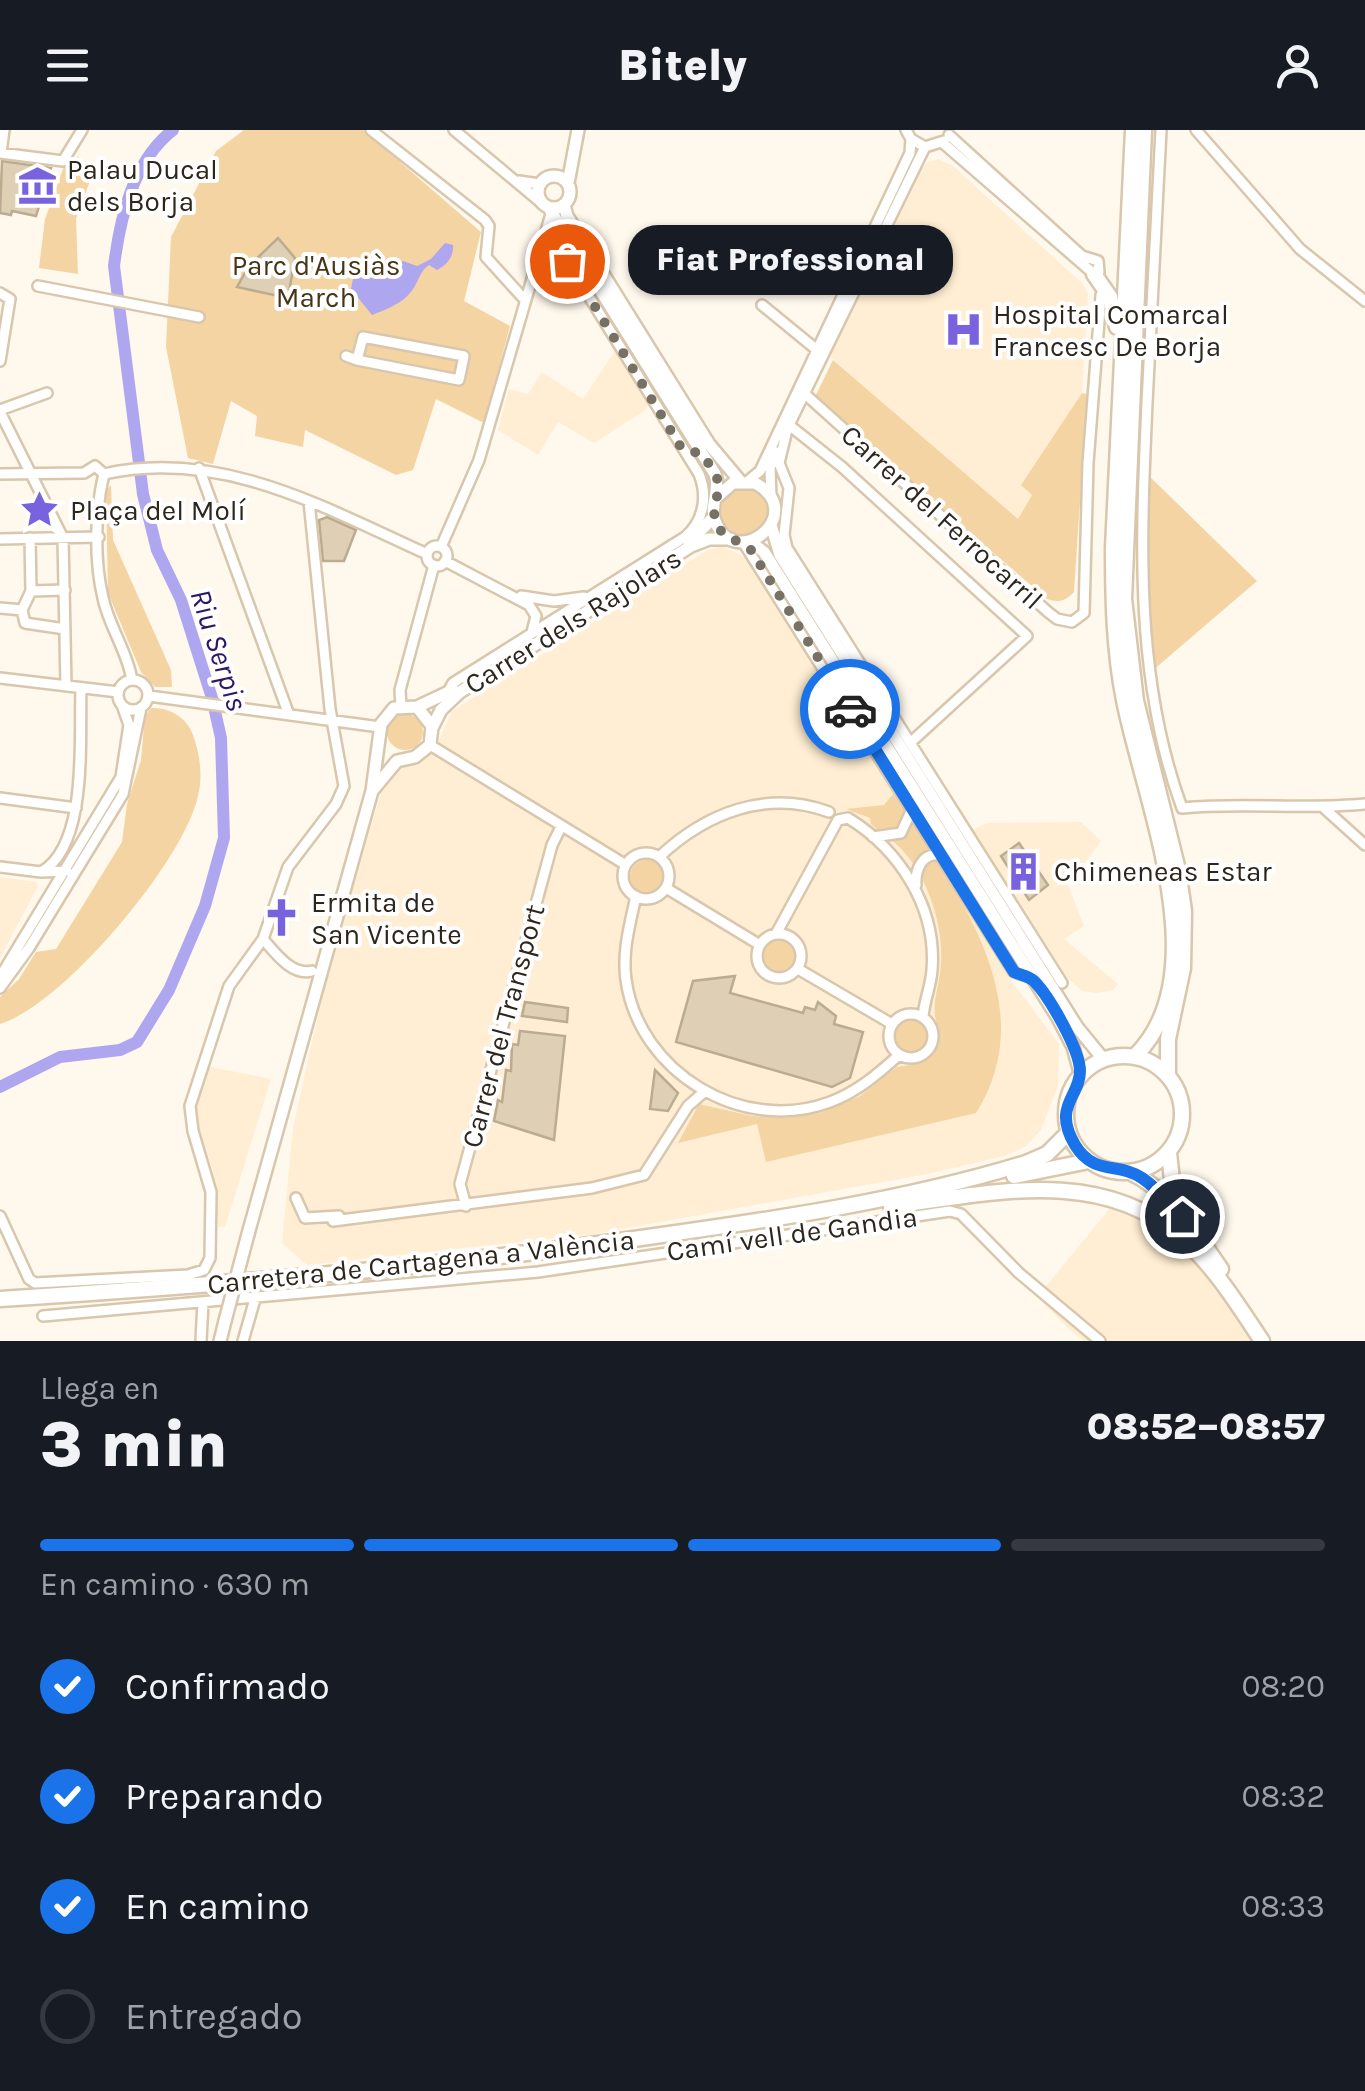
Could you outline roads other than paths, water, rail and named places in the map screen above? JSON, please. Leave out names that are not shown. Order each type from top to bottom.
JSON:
[{"type":"highway","points":[[1133,130],[1113,566],[1118,669],[1166,866],[1173,919],[1164,1008],[1148,1044],[1134,1057]]},
{"type":"highway","points":[[1144,130],[1124,599],[1136,702],[1178,870],[1184,911],[1183,968],[1168,1039],[1168,1076]]},
{"type":"highway","points":[[1094,274],[1110,297],[1117,321],[1117,454]]},
{"type":"highway","points":[[861,1205],[954,1190],[1060,1164],[1090,1161],[1113,1171],[1130,1172],[1158,1162],[1168,1153],[1180,1129],[1182,1110],[1178,1092],[1168,1076],[1134,1057],[1104,1060],[1080,1076],[1068,1102],[1069,1132],[1090,1161]]},
{"type":"highway","points":[[840,1210],[1026,1163],[1060,1145],[1069,1132]]},
{"type":"highway","points":[[1168,1153],[1177,1194],[1269,1341]]},
{"type":"highway","points":[[1130,1172],[1151,1186],[1190,1226],[1269,1341]]},
{"type":"highway","points":[[840,1210],[1030,1189],[1060,1189],[1109,1198],[1154,1218],[1181,1237],[1220,1281],[1262,1341]]},
{"type":"highway","name":"Carretera de Cartagena a València","points":[[0,1299],[252,1282],[459,1262],[840,1210]]},
{"type":"main road","points":[[578,130],[571,152],[571,193],[564,205],[567,216],[710,444],[744,481],[761,486],[771,498],[771,525],[780,555],[1077,1027],[1104,1060]]},
{"type":"main road","points":[[571,152],[545,180],[539,198],[702,454],[718,484],[714,517],[741,541],[764,552],[1032,978],[1073,1046],[1080,1076]]},
{"type":"main road","points":[[545,180],[562,178],[568,184]]},
{"type":"main road","points":[[548,208],[564,205]]},
{"type":"main road","points":[[716,498],[726,487],[744,481]]},
{"type":"main road","name":"Carrer dels Rajolars","points":[[416,708],[446,696],[693,540],[714,517]]},
{"type":"main road","points":[[741,541],[771,525]]},
{"type":"main road","name":"Carrer dels Rajolars","points":[[432,728],[442,710],[460,692],[691,546],[709,539],[741,541]]},
{"type":"main road","points":[[220,1341],[372,791],[380,727],[388,712],[401,706],[416,708],[427,716],[432,728],[430,745],[414,757],[392,754],[380,742]]},
{"type":"main road","points":[[372,791],[402,758]]},
{"type":"street","points":[[4,130],[0,153],[63,161],[82,130]]},
{"type":"street","points":[[370,130],[486,220],[486,257],[525,300]]},
{"type":"street","points":[[441,548],[479,460],[534,266],[550,225],[548,208],[454,130]]},
{"type":"street","points":[[1161,130],[1140,542],[1152,693],[1170,776],[1182,808],[1227,804],[1324,808],[1365,804]]},
{"type":"street","points":[[1196,130],[1300,249],[1365,301]]},
{"type":"street","points":[[908,135],[925,147]]},
{"type":"street","points":[[744,481],[760,471],[910,153],[908,135]]},
{"type":"street","points":[[771,498],[770,468],[925,147],[948,136],[1094,274]]},
{"type":"street","points":[[512,178],[545,180]]},
{"type":"street","points":[[572,247],[578,279]]},
{"type":"street","points":[[446,696],[452,684],[686,537],[696,526],[704,490],[578,279],[560,256],[545,257],[534,266]]},
{"type":"street","points":[[38,286],[199,318]]},
{"type":"street","points":[[0,293],[10,298],[0,355]]},
{"type":"street","name":"Carrer del Ferrocarril","points":[[805,394],[1057,620],[1072,622],[1084,613],[1088,464],[1100,294]]},
{"type":"street","points":[[762,305],[816,350]]},
{"type":"street","points":[[363,336],[464,356],[459,380],[352,358],[363,336]]},
{"type":"street","points":[[47,393],[0,411],[64,538],[66,686]]},
{"type":"street","points":[[788,427],[779,463],[789,488],[784,536],[807,580],[1062,983]]},
{"type":"street","name":"Carrer del Ferrocarril","points":[[788,427],[842,467],[1027,636],[910,743]]},
{"type":"street","points":[[682,449],[702,454]]},
{"type":"street","points":[[84,473],[95,466],[101,479],[97,496],[102,596],[128,658],[132,680]]},
{"type":"street","points":[[0,474],[84,473],[101,479],[195,468],[310,500],[427,554],[434,566],[403,676],[401,706]]},
{"type":"street","points":[[195,468],[290,715]]},
{"type":"street","points":[[0,1216],[32,1282],[188,1275],[204,1270],[210,1258],[211,1192],[193,1132],[190,1106],[226,992],[263,939],[288,867],[336,804],[344,779],[332,720],[310,500]]},
{"type":"street","points":[[0,539],[99,537]]},
{"type":"street","points":[[30,538],[31,591],[22,610],[25,623],[65,629]]},
{"type":"street","points":[[741,541],[1014,972],[1032,978]]},
{"type":"street","points":[[427,554],[434,547],[441,548],[446,554],[445,561]]},
{"type":"street","points":[[434,566],[445,561]]},
{"type":"street","points":[[445,561],[513,595],[534,610],[537,623],[531,634]]},
{"type":"street","points":[[31,591],[64,590]]},
{"type":"street","points":[[513,595],[569,601],[601,590]]},
{"type":"street","points":[[0,608],[22,610]]},
{"type":"street","points":[[0,678],[118,692]]},
{"type":"street","points":[[0,977],[121,777],[129,726],[118,692],[132,680],[144,684],[149,696]]},
{"type":"street","points":[[40,872],[53,866],[74,822],[81,688]]},
{"type":"street","points":[[149,696],[380,727]]},
{"type":"street","points":[[0,988],[123,794],[142,708],[149,696]]},
{"type":"street","points":[[122,705],[129,710],[142,708]]},
{"type":"street","points":[[430,745],[626,866]]},
{"type":"street","points":[[0,798],[76,808]]},
{"type":"street","points":[[659,857],[698,825],[732,810],[787,803],[829,812]]},
{"type":"street","points":[[1324,808],[1365,845]]},
{"type":"street","points":[[873,836],[901,833],[912,809]]},
{"type":"street","points":[[636,896],[625,952],[627,983],[633,1006],[655,1048],[704,1092],[757,1109],[809,1107],[862,1086],[900,1055],[916,1057],[928,1049],[933,1031],[924,1017],[932,944],[916,888],[873,836],[848,818],[838,820],[776,934],[760,945],[757,961],[769,976],[782,979],[798,969]]},
{"type":"street","name":"Carrer del Transport","points":[[466,1206],[460,1184],[552,845],[561,827]]},
{"type":"street","points":[[644,853],[659,857],[669,874],[666,888],[656,897],[636,896],[624,883],[626,866],[644,853]]},
{"type":"street","points":[[916,888],[922,861],[939,855]]},
{"type":"street","points":[[0,867],[67,871]]},
{"type":"street","points":[[40,872],[55,881],[57,888]]},
{"type":"street","points":[[666,888],[760,945]]},
{"type":"street","points":[[776,934],[790,937],[800,948],[798,969]]},
{"type":"street","points":[[263,939],[292,967],[300,972],[312,971]]},
{"type":"street","points":[[798,969],[892,1024]]},
{"type":"street","points":[[900,1055],[889,1038],[892,1024],[908,1014],[924,1017]]},
{"type":"street","points":[[333,1221],[592,1188],[644,1176],[688,1106],[704,1092]]},
{"type":"street","points":[[296,1198],[301,1214],[315,1218],[449,1203],[460,1184]]},
{"type":"street","name":"Camí vell de Gandia","points":[[43,1316],[538,1272],[950,1212],[961,1214],[1019,1273],[1100,1341]]},
{"type":"street","points":[[243,1341],[256,1299]]},
{"type":"street","points":[[201,1341],[204,1302]]},
{"type":"waterway","name":"Riu Serpis","points":[[0,1087],[60,1057],[120,1050],[137,1042],[169,990],[205,906],[224,838],[221,738],[181,600],[157,550],[143,494],[114,266],[120,229],[138,174],[173,130]]},
{"type":"place","name":"Palau Ducal dels Borja","points":[[37,185]]},
{"type":"place","name":"Fiat Professional","points":[[567,261]]},
{"type":"place","name":"Hospital Comarcal Francesc De Borja","points":[[963,330]]},
{"type":"place","name":"Plaça del Molí","points":[[40,510]]},
{"type":"place","name":"Chimeneas Estar","points":[[1024,871]]},
{"type":"place","name":"Ermita de San Vicente","points":[[281,918]]},
{"type":"park label","name":"Parc d'Ausiàs March","points":[[316,281]]}]
